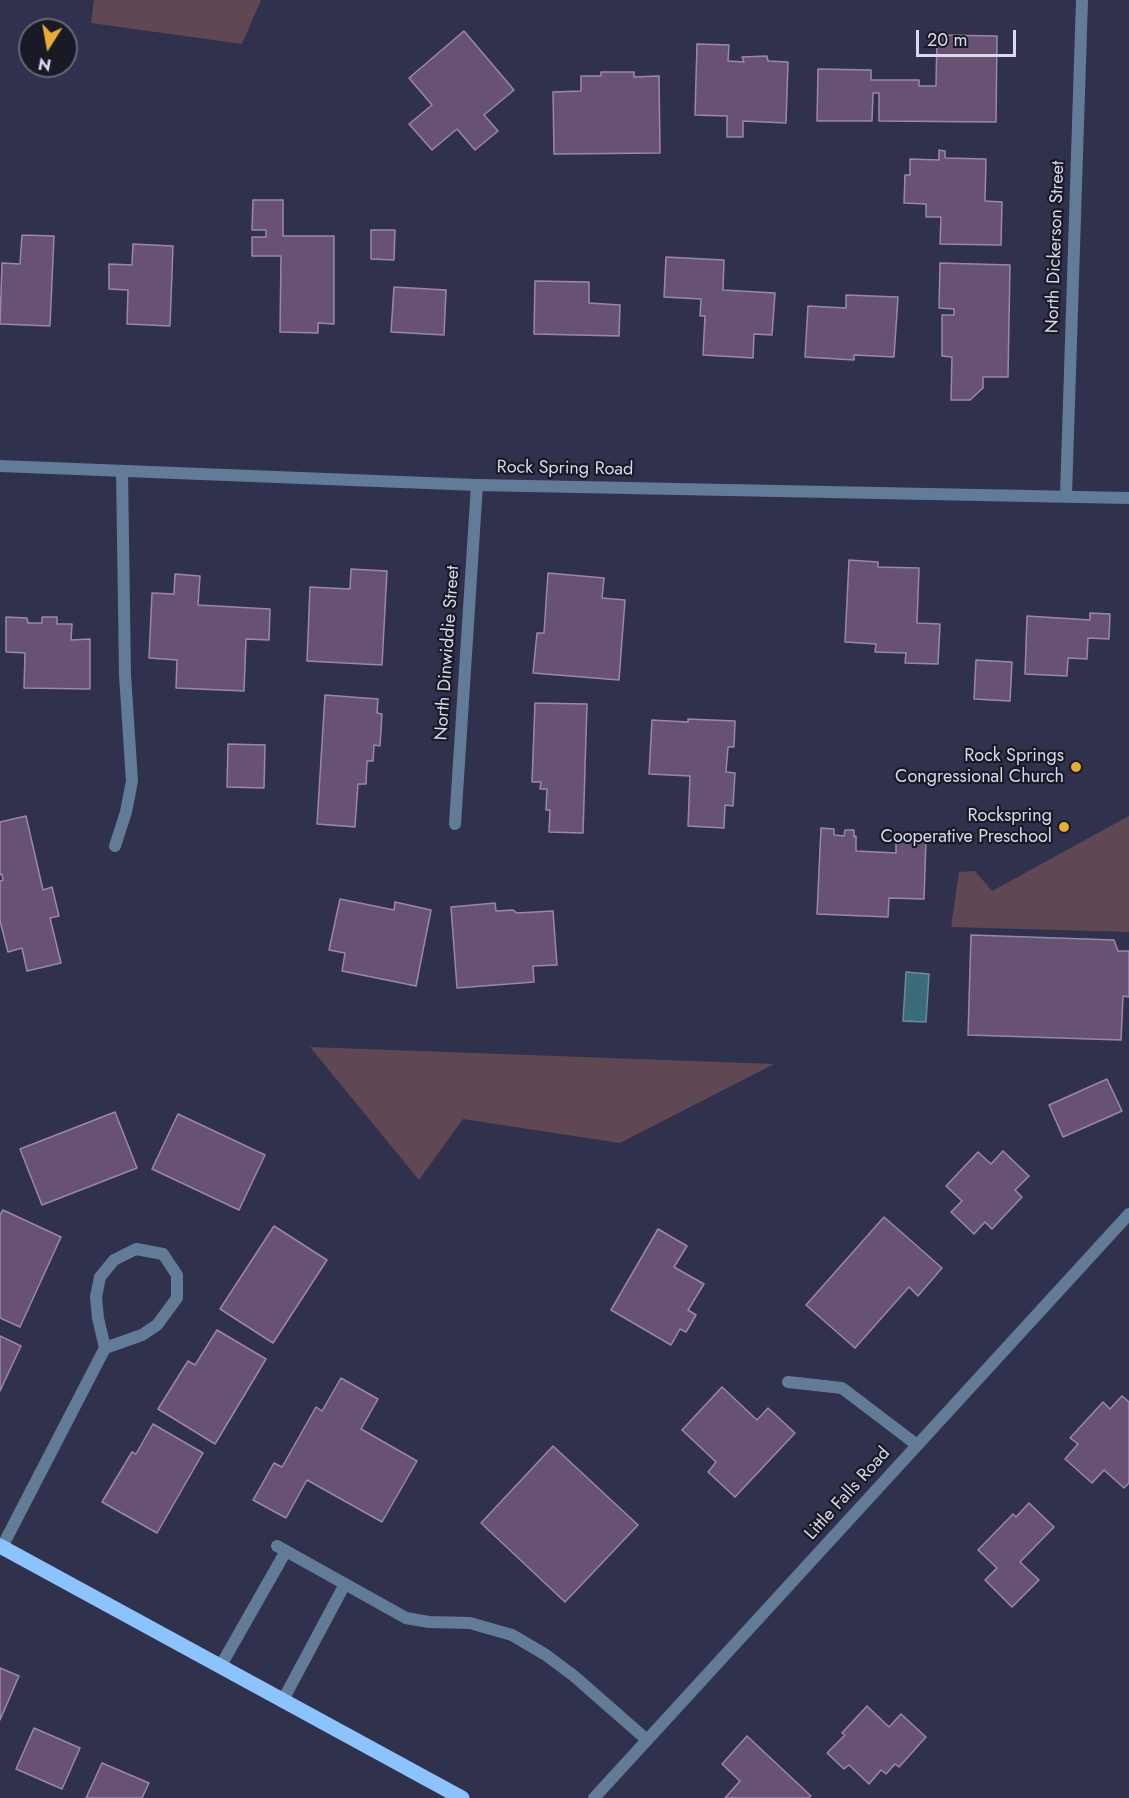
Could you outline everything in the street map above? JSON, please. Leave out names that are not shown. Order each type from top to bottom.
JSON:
[{"type":"main road","points":[[1,1547],[462,1798]]},
{"type":"street","name":"North Dickerson Street","points":[[1066,495],[1082,0]]},
{"type":"street","name":"Rock Spring Road","points":[[0,466],[477,485],[1129,498]]},
{"type":"street","points":[[115,846],[126,812],[132,781],[125,675],[122,471]]},
{"type":"street","name":"North Dinwiddie Street","points":[[455,824],[477,485]]},
{"type":"street","name":"Little Falls Road","points":[[594,1798],[1129,1214]]},
{"type":"street","points":[[1,1547],[105,1348],[96,1297],[100,1277],[114,1260],[136,1249],[162,1254],[177,1275],[177,1299],[157,1325],[142,1335],[105,1348]]},
{"type":"street","points":[[788,1382],[842,1388],[917,1445]]},
{"type":"street","points":[[220,1667],[282,1548],[406,1618],[429,1622],[470,1623],[512,1635],[546,1655],[574,1676],[647,1740]]},
{"type":"street","points":[[282,1700],[345,1584]]},
{"type":"shaded area","points":[[94,0],[261,0],[242,44],[91,23]]},
{"type":"shaded area","points":[[1129,816],[1129,932],[951,927],[959,872],[975,871],[992,891]]},
{"type":"shaded area","points":[[310,1047],[774,1064],[620,1143],[463,1119],[419,1180]]},
{"type":"water","points":[[906,972],[929,974],[926,1022],[903,1021]]},
{"type":"building","points":[[464,31],[514,90],[484,115],[498,131],[475,150],[457,129],[432,150],[409,124],[432,105],[409,78]]},
{"type":"building","points":[[937,35],[997,36],[996,122],[879,121],[879,93],[873,93],[872,121],[817,121],[818,69],[871,70],[871,80],[919,80],[919,86],[936,86]]},
{"type":"building","points":[[697,44],[729,45],[728,61],[744,62],[742,57],[767,56],[768,61],[788,62],[786,123],[743,121],[743,137],[727,137],[727,116],[695,115]]},
{"type":"building","points":[[601,72],[634,72],[634,77],[659,76],[660,153],[554,154],[553,92],[581,91],[581,76],[601,76]]},
{"type":"building","points":[[939,150],[945,151],[945,158],[986,159],[985,201],[1002,202],[1001,245],[940,244],[941,217],[926,217],[926,204],[904,203],[905,175],[910,175],[910,159],[939,160]]},
{"type":"building","points":[[253,200],[283,200],[283,236],[334,236],[334,324],[318,323],[318,333],[280,332],[281,256],[252,256],[252,237],[266,237],[266,230],[252,230]]},
{"type":"building","points":[[371,230],[395,230],[394,260],[371,259]]},
{"type":"building","points":[[22,235],[54,236],[50,326],[0,324],[2,263],[20,264]]},
{"type":"building","points":[[133,244],[173,246],[170,326],[127,324],[128,290],[109,289],[109,264],[132,265]]},
{"type":"building","points":[[666,257],[724,260],[723,290],[775,293],[772,335],[754,334],[753,358],[703,355],[705,316],[700,316],[701,299],[664,297]]},
{"type":"building","points":[[940,263],[1010,265],[1008,377],[983,377],[983,388],[970,400],[951,400],[952,357],[942,356],[942,315],[954,315],[954,309],[939,308]]},
{"type":"building","points":[[535,281],[589,282],[589,303],[620,305],[619,336],[534,334]]},
{"type":"building","points":[[394,287],[446,290],[444,335],[391,332]]},
{"type":"building","points":[[846,295],[898,297],[894,357],[854,355],[854,360],[805,357],[808,306],[846,308]]},
{"type":"building","points":[[849,560],[878,562],[878,567],[919,568],[917,623],[940,624],[938,664],[905,663],[906,653],[875,652],[876,644],[845,642]]},
{"type":"building","points":[[351,569],[387,571],[382,665],[307,661],[310,587],[350,589]]},
{"type":"building","points":[[548,573],[604,578],[602,598],[625,600],[619,680],[533,673],[537,633],[544,633]]},
{"type":"building","points":[[175,574],[200,576],[198,605],[270,609],[269,640],[246,639],[244,691],[176,688],[177,660],[149,658],[152,593],[174,594]]},
{"type":"building","points":[[1090,613],[1110,614],[1109,639],[1088,638],[1087,659],[1068,658],[1067,676],[1025,674],[1027,616],[1090,620]]},
{"type":"building","points":[[6,617],[27,618],[28,623],[42,623],[42,617],[57,617],[57,624],[72,624],[71,640],[90,639],[90,689],[24,688],[25,653],[6,652]]},
{"type":"building","points":[[976,660],[1012,662],[1010,701],[974,699]]},
{"type":"building","points":[[325,695],[378,699],[377,713],[382,714],[380,746],[374,745],[373,761],[367,761],[366,784],[358,784],[355,827],[317,824]]},
{"type":"building","points":[[535,703],[587,704],[583,833],[549,832],[550,810],[546,810],[547,789],[540,789],[541,782],[532,782]]},
{"type":"building","points":[[688,719],[735,721],[734,747],[728,747],[726,772],[735,773],[733,806],[725,805],[724,828],[688,826],[690,776],[649,774],[652,720],[688,722]]},
{"type":"building","points":[[228,744],[265,745],[264,788],[227,787]]},
{"type":"building","points":[[26,816],[43,890],[52,887],[59,916],[50,918],[61,963],[27,971],[22,948],[8,952],[0,921],[0,881],[3,880],[2,874],[0,875],[0,822]]},
{"type":"building","points":[[821,828],[834,829],[834,835],[844,836],[845,830],[854,830],[856,851],[896,853],[896,839],[926,840],[924,899],[889,898],[888,917],[817,914]]},
{"type":"building","points":[[340,899],[394,910],[395,902],[431,910],[416,986],[342,971],[345,953],[329,950]]},
{"type":"building","points":[[495,903],[496,911],[513,910],[517,913],[553,911],[557,965],[533,966],[534,982],[457,988],[451,907]]},
{"type":"building","points":[[971,935],[1114,940],[1118,951],[1129,951],[1129,997],[1123,996],[1121,1040],[968,1035]]},
{"type":"building","points":[[1107,1079],[1122,1111],[1063,1137],[1049,1105]]},
{"type":"building","points":[[115,1112],[137,1168],[42,1205],[20,1149]]},
{"type":"building","points":[[178,1114],[265,1155],[239,1210],[152,1169]]},
{"type":"building","points":[[1003,1151],[1029,1176],[1015,1190],[1022,1197],[992,1229],[985,1222],[974,1234],[951,1212],[962,1201],[946,1186],[978,1152],[991,1164]]},
{"type":"building","points":[[3,1210],[61,1237],[20,1327],[0,1318],[0,1215]]},
{"type":"building","points":[[884,1217],[942,1268],[918,1296],[909,1287],[855,1348],[806,1305]]},
{"type":"building","points":[[274,1226],[327,1260],[273,1343],[220,1309]]},
{"type":"building","points":[[658,1229],[687,1246],[674,1267],[704,1284],[688,1310],[696,1315],[686,1332],[680,1329],[671,1345],[611,1310]]},
{"type":"building","points":[[217,1330],[266,1359],[215,1444],[158,1409],[188,1361],[195,1365]]},
{"type":"building","points":[[0,1336],[21,1346],[0,1391]]},
{"type":"building","points":[[341,1378],[378,1399],[361,1429],[417,1461],[382,1522],[307,1480],[286,1518],[253,1500],[274,1463],[282,1467],[316,1407],[322,1411]]},
{"type":"building","points":[[722,1387],[757,1420],[768,1408],[795,1433],[735,1497],[708,1472],[716,1462],[682,1430]]},
{"type":"building","points":[[1122,1396],[1129,1402],[1129,1483],[1124,1488],[1104,1470],[1092,1483],[1065,1459],[1078,1444],[1070,1438],[1103,1402],[1110,1409]]},
{"type":"building","points":[[153,1424],[203,1453],[157,1533],[102,1502],[132,1452],[136,1454]]},
{"type":"building","points":[[553,1446],[638,1525],[565,1602],[481,1523]]},
{"type":"building","points":[[1029,1503],[1054,1527],[1020,1562],[1039,1580],[1012,1607],[985,1580],[997,1568],[978,1550],[1013,1514],[1016,1517]]},
{"type":"building","points":[[0,1668],[19,1676],[0,1720]]},
{"type":"building","points":[[867,1706],[889,1727],[901,1714],[926,1737],[899,1767],[895,1764],[886,1774],[881,1770],[869,1784],[849,1765],[844,1769],[827,1753],[845,1735],[842,1733]]},
{"type":"building","points":[[34,1728],[80,1748],[62,1789],[16,1769]]},
{"type":"building","points":[[747,1736],[811,1796],[808,1798],[725,1798],[740,1781],[722,1764]]},
{"type":"building","points":[[102,1763],[149,1783],[142,1798],[86,1798]]},
{"type":"place","name":"Rock Springs Congressional Church","points":[[1076,767]]},
{"type":"place","name":"Rockspring Cooperative Preschool","points":[[1064,827]]}]
